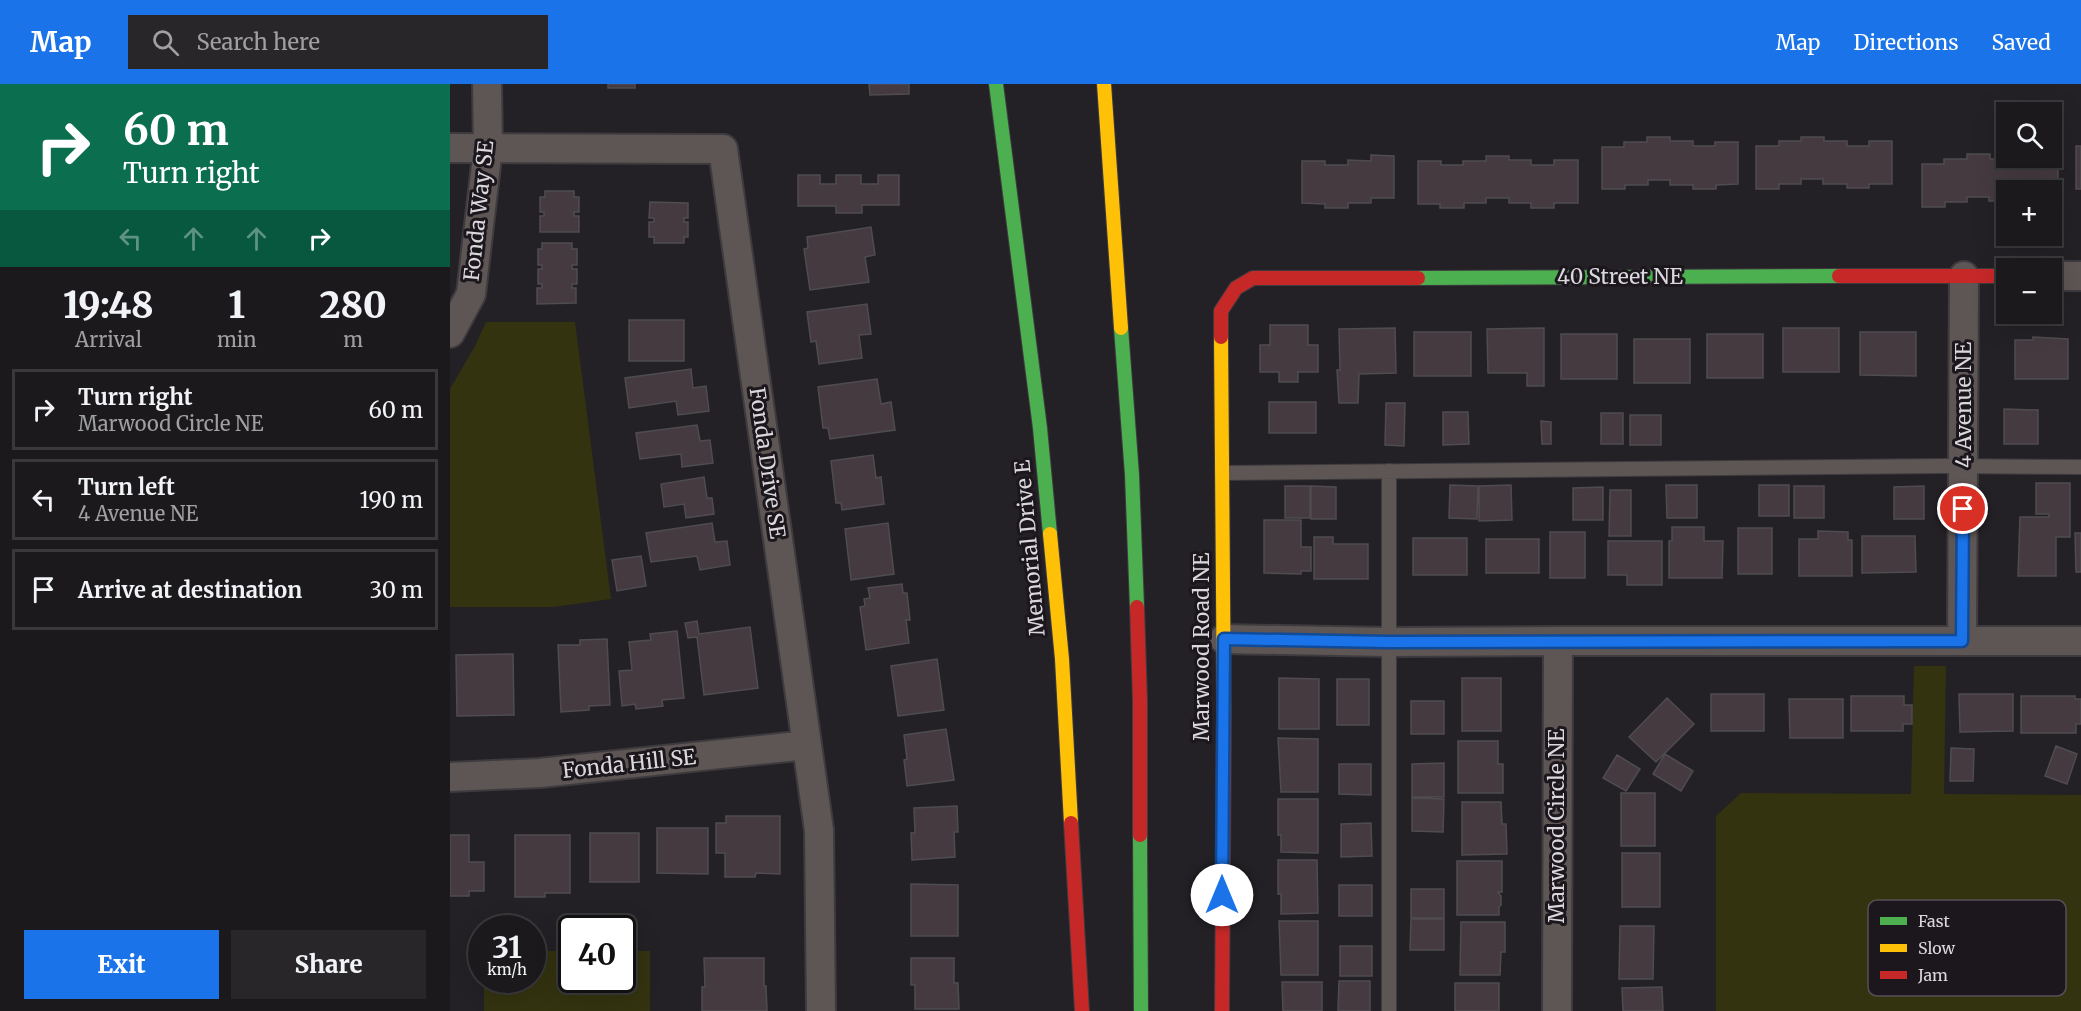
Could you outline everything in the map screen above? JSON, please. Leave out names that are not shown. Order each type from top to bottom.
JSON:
[{"type":"main road","name":"Memorial Drive E","points":[[996,84],[1040,428],[1062,659],[1082,1011]]},
{"type":"main road","points":[[1104,84],[1132,474],[1140,713],[1141,1011]]},
{"type":"main road","points":[[1093,116],[1112,179]]},
{"type":"main road","name":"40 Street NE","points":[[1236,288],[1253,278],[1996,276]]},
{"type":"main road","name":"Marwood Road NE","points":[[1222,1011],[1224,639],[1221,311],[1236,288]]},
{"type":"street","name":"Fonda Way SE","points":[[450,333],[471,294],[488,148],[487,84]]},
{"type":"street","points":[[450,148],[488,148]]},
{"type":"street","name":"Fonda Drive SE","points":[[488,148],[723,149],[819,830],[821,1011]]},
{"type":"street","name":"4 Avenue NE","points":[[1962,641],[1964,276]]},
{"type":"street","points":[[2062,276],[2081,276]]},
{"type":"street","points":[[1224,639],[1388,642],[2081,641]]},
{"type":"street","name":"Marwood Circle NE","points":[[1557,1011],[1558,641]]},
{"type":"street","name":"Fonda Hill SE","points":[[450,777],[540,773],[807,745]]},
{"type":"lane","points":[[1222,473],[1963,466],[2081,467]]},
{"type":"lane","points":[[1389,471],[1389,1011]]},
{"type":"shaded area","points":[[486,322],[575,322],[611,599],[553,607],[450,607],[450,389]]},
{"type":"shaded area","points":[[1914,666],[1946,666],[1944,794],[2081,795],[2081,1011],[1716,1011],[1716,816],[1741,793],[1911,794]]},
{"type":"shaded area","points":[[546,951],[558,951],[558,993],[636,993],[636,951],[650,951],[650,1011],[484,1011],[484,993],[546,993]]},
{"type":"building","points":[[608,84],[635,84],[635,88],[608,88]]},
{"type":"building","points":[[869,84],[909,84],[909,94],[870,95]]},
{"type":"building","points":[[1647,137],[1670,137],[1670,141],[1693,141],[1693,146],[1715,146],[1715,142],[1738,142],[1738,184],[1716,185],[1716,189],[1693,189],[1693,185],[1670,185],[1670,180],[1648,180],[1648,185],[1625,185],[1625,189],[1602,189],[1602,147],[1624,147],[1624,142],[1647,142]]},
{"type":"building","points":[[1801,137],[1824,137],[1824,141],[1847,141],[1847,146],[1869,146],[1869,141],[1892,141],[1892,184],[1869,184],[1869,188],[1847,188],[1847,184],[1823,184],[1823,179],[1801,179],[1801,184],[1779,184],[1779,189],[1756,189],[1756,146],[1779,146],[1779,141],[1801,141]]},
{"type":"building","points":[[2076,146],[2081,146],[2081,189],[2076,189]]},
{"type":"building","points":[[1967,154],[1990,154],[1990,159],[1996,159],[1996,168],[2058,168],[2058,180],[1996,180],[1996,201],[1989,201],[1989,197],[1967,197],[1967,202],[1945,202],[1945,207],[1922,207],[1922,164],[1944,164],[1944,159],[1967,159]]},
{"type":"building","points":[[1371,155],[1394,156],[1394,198],[1371,198],[1371,203],[1348,203],[1348,208],[1325,208],[1325,204],[1302,203],[1302,161],[1325,161],[1325,165],[1348,165],[1348,160],[1371,161]]},
{"type":"building","points":[[1486,156],[1509,156],[1509,160],[1531,160],[1531,165],[1554,165],[1554,160],[1578,160],[1578,203],[1554,203],[1554,208],[1531,208],[1531,203],[1509,203],[1509,198],[1486,198],[1486,203],[1464,203],[1464,208],[1440,208],[1440,204],[1418,204],[1418,161],[1441,161],[1441,165],[1463,165],[1463,161],[1486,161]]},
{"type":"building","points":[[798,175],[820,175],[820,184],[836,184],[836,175],[861,175],[861,184],[878,184],[878,175],[899,175],[899,205],[862,205],[862,213],[836,213],[836,206],[798,206]]},
{"type":"building","points":[[545,191],[574,191],[574,197],[579,197],[579,212],[574,212],[574,216],[579,216],[579,232],[540,232],[540,216],[544,216],[544,212],[540,212],[540,197],[545,197]]},
{"type":"building","points":[[650,202],[688,203],[688,218],[684,218],[684,222],[688,222],[688,237],[684,237],[684,243],[654,243],[654,237],[649,237],[649,222],[654,222],[654,218],[649,218]]},
{"type":"building","points":[[871,227],[875,255],[865,257],[869,282],[810,290],[804,249],[808,248],[807,237]]},
{"type":"building","points":[[542,243],[572,243],[572,249],[577,249],[577,265],[572,265],[572,269],[577,269],[577,284],[572,284],[572,288],[576,288],[576,303],[537,304],[537,288],[542,288],[542,284],[538,284],[538,269],[542,269],[542,265],[538,265],[538,249],[542,249]]},
{"type":"building","points":[[867,304],[871,334],[859,335],[862,358],[819,364],[816,341],[811,342],[807,312]]},
{"type":"building","points":[[629,320],[684,320],[684,361],[629,361]]},
{"type":"building","points":[[1270,325],[1308,325],[1308,345],[1318,345],[1318,372],[1298,372],[1298,382],[1279,382],[1279,372],[1260,372],[1260,345],[1270,345]]},
{"type":"building","points":[[1395,328],[1396,373],[1359,374],[1358,403],[1339,403],[1337,370],[1340,370],[1339,329]]},
{"type":"building","points":[[1544,328],[1544,386],[1527,386],[1527,373],[1488,373],[1487,329]]},
{"type":"building","points":[[1783,328],[1839,328],[1839,372],[1783,372]]},
{"type":"building","points":[[1414,332],[1471,332],[1471,376],[1414,376]]},
{"type":"building","points":[[1860,332],[1916,332],[1916,376],[1860,375]]},
{"type":"building","points":[[1561,334],[1617,334],[1617,379],[1561,379]]},
{"type":"building","points":[[1707,334],[1763,334],[1763,378],[1707,378]]},
{"type":"building","points":[[2033,337],[2068,339],[2068,379],[2015,379],[2015,340],[2033,340]]},
{"type":"building","points":[[1634,339],[1690,339],[1690,383],[1634,383]]},
{"type":"building","points":[[691,369],[693,388],[706,386],[709,411],[678,415],[676,401],[629,408],[625,378]]},
{"type":"building","points":[[877,379],[881,404],[891,402],[895,430],[830,439],[828,428],[823,428],[818,387]]},
{"type":"building","points":[[1269,402],[1316,402],[1316,433],[1269,433]]},
{"type":"building","points":[[1386,403],[1405,403],[1404,446],[1385,445]]},
{"type":"building","points":[[2004,409],[2038,410],[2038,444],[2004,444]]},
{"type":"building","points":[[1443,412],[1468,412],[1469,444],[1443,445]]},
{"type":"building","points":[[1601,413],[1623,413],[1623,444],[1601,444]]},
{"type":"building","points":[[1630,415],[1661,415],[1661,445],[1630,445]]},
{"type":"building","points":[[1541,421],[1551,422],[1551,444],[1542,444]]},
{"type":"building","points":[[697,425],[700,441],[710,440],[713,463],[682,467],[681,454],[640,459],[636,433]]},
{"type":"building","points":[[873,455],[876,478],[881,477],[884,504],[842,510],[841,503],[836,503],[831,461]]},
{"type":"building","points":[[704,477],[707,498],[712,498],[714,514],[686,518],[684,504],[664,507],[661,484]]},
{"type":"building","points":[[2036,483],[2070,483],[2070,537],[2056,537],[2056,576],[2018,576],[2020,517],[2049,517],[2049,514],[2036,514]]},
{"type":"building","points":[[1450,485],[1478,486],[1477,519],[1449,518]]},
{"type":"building","points":[[1511,485],[1512,520],[1479,521],[1479,486]]},
{"type":"building","points":[[1666,485],[1697,485],[1697,518],[1667,518]]},
{"type":"building","points":[[1759,485],[1789,485],[1789,516],[1759,516]]},
{"type":"building","points":[[1285,486],[1310,486],[1310,518],[1285,518]]},
{"type":"building","points":[[1311,486],[1336,487],[1336,519],[1311,519]]},
{"type":"building","points":[[1794,486],[1824,486],[1824,518],[1794,518]]},
{"type":"building","points":[[1924,486],[1924,519],[1894,519],[1894,487]]},
{"type":"building","points":[[1603,487],[1603,520],[1573,520],[1573,488]]},
{"type":"building","points":[[1610,490],[1631,490],[1631,536],[1609,536]]},
{"type":"building","points":[[1264,520],[1301,520],[1301,547],[1311,547],[1311,571],[1301,571],[1301,574],[1264,573]]},
{"type":"building","points":[[712,523],[715,542],[727,541],[730,565],[700,570],[697,556],[651,562],[646,533]]},
{"type":"building","points":[[888,523],[894,574],[851,580],[845,529]]},
{"type":"building","points":[[1672,527],[1704,527],[1704,541],[1723,541],[1722,578],[1669,578],[1669,541],[1672,541]]},
{"type":"building","points":[[1738,528],[1772,528],[1772,574],[1738,574]]},
{"type":"building","points":[[1818,531],[1848,532],[1848,540],[1852,540],[1852,576],[1799,576],[1799,539],[1818,539]]},
{"type":"building","points":[[1550,532],[1585,532],[1585,578],[1550,578]]},
{"type":"building","points":[[2075,533],[2081,533],[2081,572],[2076,572]]},
{"type":"building","points":[[1862,536],[1915,536],[1916,572],[1862,573]]},
{"type":"building","points":[[1314,537],[1333,537],[1333,544],[1368,544],[1368,579],[1314,579]]},
{"type":"building","points":[[1413,538],[1467,538],[1467,575],[1413,575]]},
{"type":"building","points":[[1486,539],[1539,539],[1539,573],[1486,573]]},
{"type":"building","points":[[1608,541],[1662,541],[1662,585],[1627,585],[1627,575],[1608,575]]},
{"type":"building","points":[[641,556],[646,586],[617,591],[612,560]]},
{"type":"building","points":[[902,584],[903,593],[907,593],[910,620],[906,620],[909,643],[866,650],[860,607],[865,606],[864,599],[870,598],[868,588]]},
{"type":"building","points":[[697,621],[699,634],[750,627],[758,688],[704,695],[697,637],[688,638],[685,623]]},
{"type":"building","points":[[677,631],[684,698],[662,700],[663,706],[636,709],[635,704],[622,706],[619,671],[632,670],[629,642],[651,640],[650,634]]},
{"type":"building","points":[[607,639],[610,705],[589,706],[589,710],[561,712],[558,645],[580,645],[580,640]]},
{"type":"building","points":[[513,654],[514,715],[457,716],[456,655]]},
{"type":"building","points":[[937,659],[944,710],[898,716],[891,666]]},
{"type":"building","points":[[1279,678],[1319,679],[1319,729],[1279,729]]},
{"type":"building","points":[[1462,678],[1501,678],[1501,731],[1462,731]]},
{"type":"building","points":[[1337,679],[1369,679],[1369,725],[1337,725]]},
{"type":"building","points":[[1711,694],[1764,694],[1764,731],[1711,731]]},
{"type":"building","points":[[1959,694],[2013,694],[2013,731],[1960,732]]},
{"type":"building","points":[[1851,696],[1904,696],[1904,705],[1912,705],[1912,724],[1903,724],[1903,731],[1851,731]]},
{"type":"building","points":[[2021,696],[2075,696],[2075,699],[2081,699],[2081,724],[2076,724],[2076,733],[2021,733]]},
{"type":"building","points":[[1667,698],[1694,724],[1656,762],[1629,737]]},
{"type":"building","points":[[1789,699],[1843,699],[1843,738],[1790,738]]},
{"type":"building","points":[[1411,701],[1444,701],[1444,734],[1411,734]]},
{"type":"building","points":[[946,729],[954,780],[907,786],[904,735]]},
{"type":"building","points":[[1278,738],[1318,739],[1318,792],[1281,792]]},
{"type":"building","points":[[1458,741],[1498,741],[1498,764],[1503,764],[1503,793],[1458,793]]},
{"type":"building","points":[[2056,746],[2077,754],[2067,784],[2045,776]]},
{"type":"building","points":[[1951,748],[1974,749],[1973,781],[1950,781]]},
{"type":"building","points":[[1665,754],[1693,771],[1681,791],[1653,774]]},
{"type":"building","points":[[1617,755],[1640,769],[1626,791],[1603,778]]},
{"type":"building","points":[[1444,763],[1444,797],[1412,797],[1412,764]]},
{"type":"building","points":[[1339,764],[1371,764],[1371,795],[1339,794]]},
{"type":"building","points":[[1621,793],[1655,793],[1655,846],[1621,846]]},
{"type":"building","points":[[1412,798],[1444,799],[1443,832],[1412,831]]},
{"type":"building","points":[[1278,799],[1318,799],[1318,853],[1281,852],[1281,835],[1278,835]]},
{"type":"building","points":[[1462,802],[1501,802],[1502,824],[1506,824],[1507,854],[1462,855]]},
{"type":"building","points":[[957,806],[958,832],[954,832],[955,857],[912,860],[911,833],[915,833],[914,808]]},
{"type":"building","points":[[726,816],[780,816],[780,874],[756,873],[755,877],[725,877],[725,853],[716,853],[716,823],[726,823]]},
{"type":"building","points":[[1371,823],[1372,856],[1341,857],[1341,824]]},
{"type":"building","points":[[657,828],[708,828],[708,874],[657,873]]},
{"type":"building","points":[[590,833],[639,833],[639,882],[590,882]]},
{"type":"building","points":[[450,835],[469,835],[469,862],[484,862],[484,891],[469,891],[469,896],[450,896]]},
{"type":"building","points":[[515,835],[570,835],[570,893],[545,893],[545,897],[515,897]]},
{"type":"building","points":[[1622,853],[1660,853],[1660,907],[1622,907]]},
{"type":"building","points":[[1278,860],[1317,860],[1318,913],[1281,914],[1281,894],[1278,894]]},
{"type":"building","points":[[1457,861],[1502,861],[1502,892],[1498,892],[1501,896],[1499,915],[1457,915]]},
{"type":"building","points":[[911,884],[958,885],[958,936],[911,936]]},
{"type":"building","points":[[1339,885],[1372,885],[1372,916],[1339,916]]},
{"type":"building","points":[[1411,889],[1444,889],[1444,918],[1411,918]]},
{"type":"building","points":[[1411,919],[1444,919],[1444,950],[1410,950]]},
{"type":"building","points":[[1279,921],[1318,921],[1318,975],[1281,975]]},
{"type":"building","points":[[1461,922],[1505,922],[1505,952],[1501,952],[1500,975],[1460,975]]},
{"type":"building","points":[[1620,926],[1654,926],[1653,979],[1619,979]]},
{"type":"building","points":[[1340,946],[1372,946],[1372,976],[1340,976]]},
{"type":"building","points":[[704,958],[764,958],[767,1011],[702,1011],[702,987],[705,987]]},
{"type":"building","points":[[911,958],[954,958],[954,983],[958,983],[959,1009],[915,1009],[915,985],[911,985]]},
{"type":"building","points":[[1339,981],[1370,981],[1370,1011],[1338,1011]]},
{"type":"building","points":[[1282,982],[1322,982],[1322,1011],[1283,1011]]},
{"type":"building","points":[[1455,983],[1499,983],[1499,1011],[1455,1011]]},
{"type":"building","points":[[1662,987],[1663,1011],[1623,1011],[1622,988]]},
{"type":"traffic: fast","points":[[996,84],[1040,428],[1050,534]]},
{"type":"traffic: fast","points":[[1418,278],[1839,276]]},
{"type":"traffic: fast","points":[[1121,328],[1132,475],[1137,607]]},
{"type":"traffic: fast","points":[[1140,835],[1141,1011]]},
{"type":"traffic: slow","points":[[1104,84],[1121,328]]},
{"type":"traffic: slow","points":[[1221,337],[1224,713]]},
{"type":"traffic: slow","points":[[1050,534],[1062,659],[1071,823]]},
{"type":"traffic: jam","points":[[1839,276],[1996,276]]},
{"type":"traffic: jam","points":[[1221,337],[1221,311],[1236,288],[1253,278],[1418,278]]},
{"type":"traffic: jam","points":[[1137,607],[1140,835]]},
{"type":"traffic: jam","points":[[1222,1011],[1224,713]]},
{"type":"traffic: jam","points":[[1071,823],[1082,1011]]},
{"type":"route","points":[[1222,895],[1224,639],[1388,642],[1962,641],[1963,509]]}]
